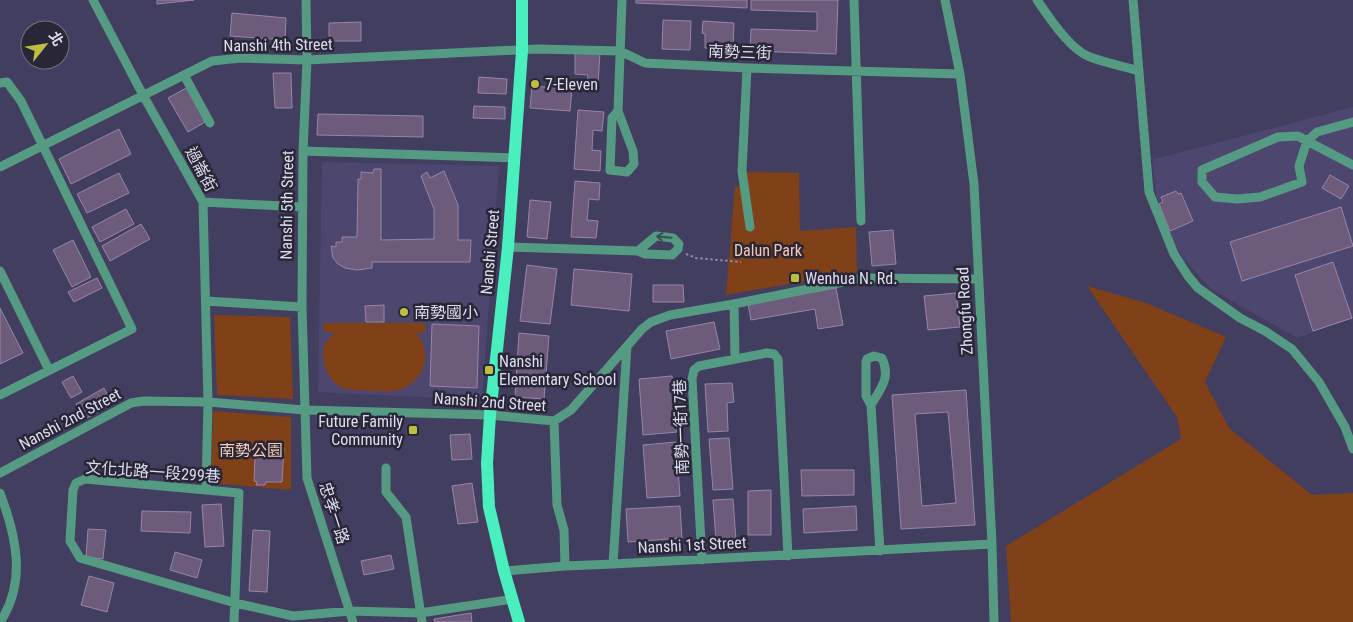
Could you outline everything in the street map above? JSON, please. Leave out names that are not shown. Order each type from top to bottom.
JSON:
[{"type":"main road","name":"Nanshi Street","points":[[519,622],[504,570],[489,506],[487,463],[490,415],[508,247],[522,51],[522,0]]},
{"type":"street","name":"過崙街","points":[[93,0],[143,95],[203,202],[208,402],[206,490]]},
{"type":"street","name":"Nanshi 5th Street","points":[[304,410],[302,207],[307,60],[306,0]]},
{"type":"street","points":[[618,111],[612,118],[610,170],[627,172],[634,164],[633,151],[618,111],[622,0]]},
{"type":"street","points":[[854,0],[858,71],[861,221]]},
{"type":"street","name":"Zhongfu Road","points":[[945,0],[960,74],[974,184],[992,544],[994,622]]},
{"type":"street","points":[[1037,0],[1062,33],[1088,57],[1139,71]]},
{"type":"street","points":[[1133,0],[1149,192],[1174,254],[1198,288],[1240,318],[1265,330],[1292,349],[1319,382],[1345,427],[1353,449]]},
{"type":"street","name":"Nanshi 4th Street","points":[[0,167],[212,61],[241,58],[307,60],[522,51]]},
{"type":"street","name":"南勢三街","points":[[522,51],[620,51],[645,63],[960,74]]},
{"type":"street","points":[[746,68],[742,171],[750,227]]},
{"type":"street","points":[[184,75],[210,123]]},
{"type":"street","points":[[0,83],[7,82],[21,101],[132,328],[0,395]]},
{"type":"street","points":[[1353,122],[1317,132],[1307,141],[1299,166],[1302,182],[1260,197],[1237,199],[1215,197],[1202,182],[1202,170],[1278,137],[1298,136],[1307,141],[1353,165]]},
{"type":"street","points":[[303,151],[514,158]]},
{"type":"street","points":[[203,202],[302,207]]},
{"type":"street","points":[[508,247],[638,251],[645,254],[672,255],[677,251],[679,244],[673,238],[656,236],[638,251]]},
{"type":"street","points":[[0,271],[49,370]]},
{"type":"street","name":"Nanshi 2nd Street","points":[[0,473],[131,403],[144,401],[208,402],[304,410],[490,415],[554,421],[571,410],[642,329],[659,318],[862,278],[979,278]]},
{"type":"street","points":[[206,301],[302,307]]},
{"type":"street","points":[[734,304],[735,358]]},
{"type":"street","name":"Nanshi 1st Street","points":[[627,345],[613,564],[992,544]]},
{"type":"street","name":"南勢一街17巷","points":[[702,560],[692,379],[694,370],[699,366],[767,353],[774,354],[778,359],[788,556]]},
{"type":"street","points":[[871,405],[885,382],[886,367],[882,358],[874,356],[867,358],[866,362],[866,396],[871,405],[880,551]]},
{"type":"street","name":"忠孝一路","points":[[304,410],[307,478],[353,622]]},
{"type":"street","points":[[554,421],[557,505],[564,530],[565,566]]},
{"type":"street","points":[[386,468],[386,492],[406,517],[421,618]]},
{"type":"street","name":"文化北路一段299巷","points":[[234,622],[235,603],[239,493],[85,480],[76,483],[72,490],[70,541],[80,558],[235,603],[293,616],[351,612],[421,618],[513,598]]},
{"type":"street","points":[[0,493],[12,531],[16,552],[14,596],[0,622]]},
{"type":"street","points":[[504,570],[613,564]]},
{"type":"path","points":[[677,251],[696,258],[741,262]]},
{"type":"shaded area","points":[[1353,107],[1353,318],[1297,338],[1211,289],[1184,259],[1166,231],[1156,192],[1152,160]]},
{"type":"shaded area","name":"南勢國小","points":[[322,162],[499,166],[482,400],[318,392]]},
{"type":"green space","name":"Dalun Park","points":[[746,172],[799,173],[800,231],[856,227],[857,272],[726,295],[735,186],[744,187]]},
{"type":"green space","points":[[1087,286],[1146,303],[1226,337],[1205,382],[1229,428],[1312,495],[1353,493],[1353,622],[1011,622],[1006,546],[1181,439],[1177,417]]},
{"type":"green space","points":[[214,315],[290,317],[293,399],[217,395]]},
{"type":"green space","points":[[324,323],[425,323],[425,333],[416,333],[421,339],[425,353],[424,367],[414,381],[399,390],[370,391],[343,388],[329,376],[324,364],[323,351],[334,332],[324,332]]},
{"type":"green space","name":"南勢公園","points":[[213,411],[291,417],[291,490],[211,483]]},
{"type":"building","points":[[157,0],[194,0],[157,4]]},
{"type":"building","points":[[636,0],[747,0],[747,8],[636,3]]},
{"type":"building","points":[[751,0],[838,0],[836,54],[750,51],[751,29],[817,31],[817,12],[751,10]]},
{"type":"building","points":[[232,13],[286,18],[285,40],[230,36]]},
{"type":"building","points":[[663,20],[691,21],[690,50],[662,49]]},
{"type":"building","points":[[703,21],[734,23],[733,49],[705,48],[705,34],[702,33]]},
{"type":"building","points":[[361,22],[361,41],[329,41],[329,23]]},
{"type":"building","points":[[575,52],[600,53],[598,84],[587,83],[588,75],[575,74]]},
{"type":"building","points":[[273,73],[291,73],[292,108],[275,108]]},
{"type":"building","points":[[479,77],[507,79],[506,94],[478,93]]},
{"type":"building","points":[[532,86],[572,89],[570,111],[530,108]]},
{"type":"building","points":[[188,87],[207,121],[188,132],[168,98]]},
{"type":"building","points":[[474,106],[505,107],[505,119],[473,118]]},
{"type":"building","points":[[578,110],[604,112],[602,131],[593,130],[592,150],[601,151],[600,171],[574,169]]},
{"type":"building","points":[[318,114],[423,116],[423,137],[317,135]]},
{"type":"building","points":[[119,129],[131,154],[71,184],[59,159]]},
{"type":"building","points":[[374,169],[381,169],[381,240],[434,239],[434,209],[421,176],[427,172],[430,178],[444,171],[458,205],[458,240],[471,240],[470,262],[372,262],[372,268],[357,270],[345,268],[338,264],[333,258],[331,246],[336,247],[336,242],[342,242],[342,237],[357,237],[358,179],[361,179],[361,172],[373,173]]},
{"type":"building","points":[[119,173],[129,193],[87,213],[77,194]]},
{"type":"building","points":[[1330,175],[1349,186],[1341,199],[1322,188]]},
{"type":"building","points":[[575,181],[600,183],[599,200],[589,199],[587,220],[598,221],[596,238],[571,237]]},
{"type":"building","points":[[1176,191],[1178,194],[1181,193],[1193,221],[1170,231],[1159,204],[1163,202],[1161,197]]},
{"type":"building","points":[[530,200],[551,202],[547,239],[527,237]]},
{"type":"building","points":[[1341,207],[1353,246],[1242,281],[1230,242]]},
{"type":"building","points":[[126,209],[134,224],[100,242],[92,227]]},
{"type":"building","points":[[141,224],[150,239],[110,261],[102,246]]},
{"type":"building","points":[[893,230],[896,264],[872,266],[869,232]]},
{"type":"building","points":[[73,240],[91,277],[72,287],[53,250]]},
{"type":"building","points":[[1333,262],[1352,318],[1313,331],[1295,275]]},
{"type":"building","points":[[527,265],[557,269],[550,324],[520,321]]},
{"type":"building","points":[[574,269],[632,274],[629,311],[571,305]]},
{"type":"building","points":[[97,278],[102,288],[74,302],[68,292]]},
{"type":"building","points":[[653,285],[683,285],[684,302],[653,302]]},
{"type":"building","points":[[836,288],[843,325],[818,329],[815,309],[751,320],[748,304]]},
{"type":"building","points":[[956,293],[960,327],[928,330],[924,296]]},
{"type":"building","points":[[384,305],[384,322],[366,322],[365,306]]},
{"type":"building","points":[[0,308],[23,353],[0,364]]},
{"type":"building","points":[[714,322],[720,349],[671,359],[666,331]]},
{"type":"building","points":[[432,324],[479,326],[477,388],[430,386]]},
{"type":"building","points":[[519,333],[549,336],[544,399],[515,397]]},
{"type":"building","points":[[73,376],[82,392],[71,398],[62,382]]},
{"type":"building","points":[[672,376],[677,432],[643,435],[639,379]]},
{"type":"building","points":[[732,383],[734,402],[727,403],[728,431],[708,432],[705,384]]},
{"type":"building","points":[[104,388],[112,404],[85,419],[76,404]]},
{"type":"building","points":[[966,390],[975,525],[901,529],[892,395]],"holes":[[[948,412],[956,503],[922,506],[915,414]]]},
{"type":"building","points":[[470,434],[472,459],[452,460],[450,435]]},
{"type":"building","points":[[729,438],[733,489],[713,490],[709,439]]},
{"type":"building","points":[[676,442],[680,496],[647,498],[643,445]]},
{"type":"building","points":[[268,447],[284,448],[282,482],[266,482],[265,485],[256,485],[257,482],[254,481],[255,458],[267,459]]},
{"type":"building","points":[[801,470],[854,470],[854,495],[802,496]]},
{"type":"building","points":[[472,483],[478,522],[458,524],[452,486]]},
{"type":"building","points":[[771,490],[771,535],[748,535],[748,491]]},
{"type":"building","points":[[733,499],[736,540],[716,541],[713,500]]},
{"type":"building","points":[[221,504],[224,546],[205,547],[202,505]]},
{"type":"building","points":[[680,506],[682,538],[628,542],[626,509]]},
{"type":"building","points":[[856,506],[857,530],[804,533],[803,509]]},
{"type":"building","points":[[142,511],[191,512],[190,533],[141,531]]},
{"type":"building","points":[[88,529],[106,530],[103,559],[86,557]]},
{"type":"building","points":[[253,530],[270,531],[267,592],[249,591]]},
{"type":"building","points":[[175,552],[202,560],[197,578],[170,570]]},
{"type":"building","points":[[391,555],[394,569],[364,575],[361,561]]},
{"type":"building","points":[[89,576],[114,583],[107,612],[81,605]]},
{"type":"building","points":[[471,613],[472,622],[435,622],[434,619]]},
{"type":"place","name":"7-Eleven","points":[[535,84]]},
{"type":"place","name":"Wenhua N. Rd.","points":[[795,278]]},
{"type":"place","name":"南勢國小","points":[[404,312]]},
{"type":"place","name":"Nanshi Elementary School","points":[[489,370]]},
{"type":"place","name":"Future Family Community","points":[[413,430]]}]
